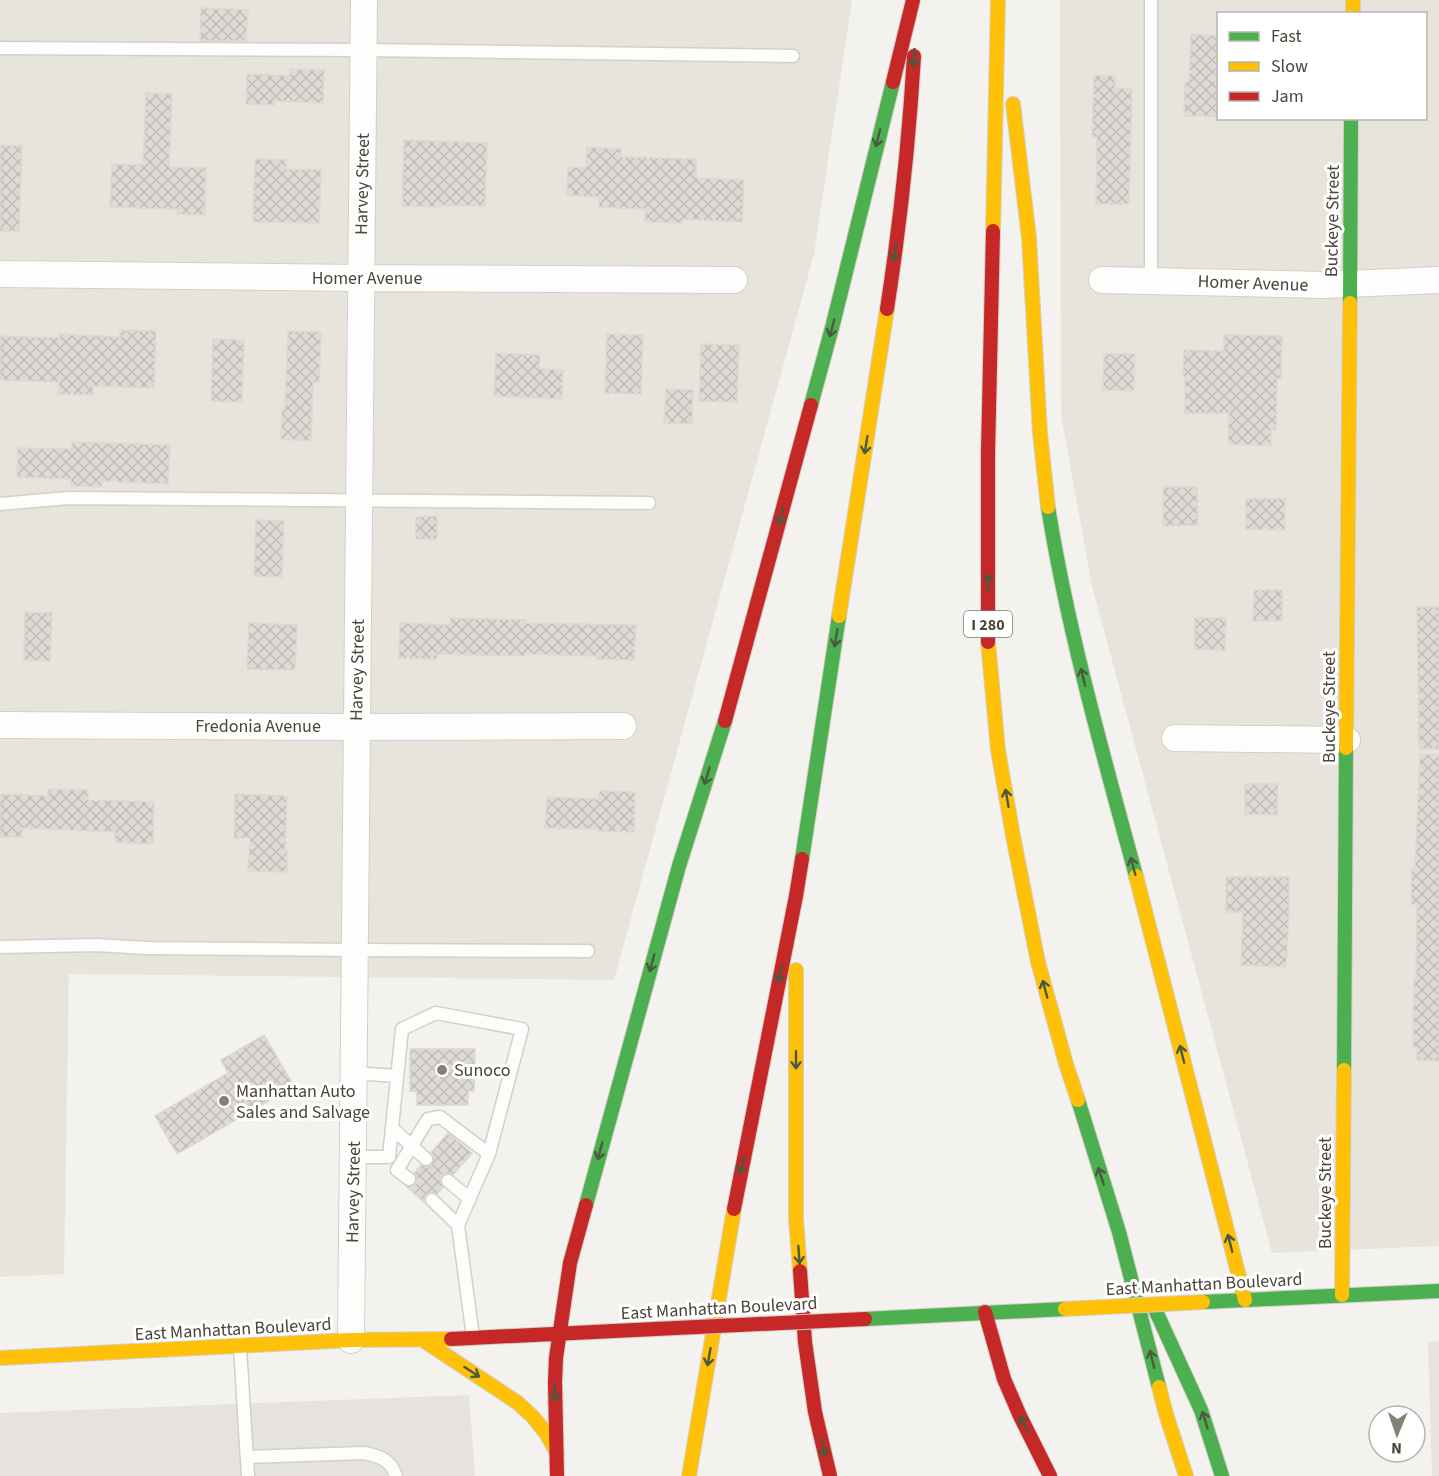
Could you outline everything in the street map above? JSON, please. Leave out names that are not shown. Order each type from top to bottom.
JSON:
[{"type":"main road","points":[[557,1476],[556,1358],[570,1263],[679,866],[725,720],[833,324],[912,0]]},
{"type":"main road","points":[[689,1476],[732,1220],[796,896],[901,207],[911,108],[917,0]]},
{"type":"main road","points":[[999,0],[1030,253],[1038,419],[1053,537],[1083,678],[1245,1300]]},
{"type":"main road","name":"I 280","points":[[999,0],[989,441],[988,648],[998,750],[1038,963],[1065,1064],[1119,1232]]},
{"type":"main road","name":"Buckeye Street","points":[[1342,1295],[1351,120]]},
{"type":"main road","points":[[796,896],[796,1219],[805,1342],[815,1412],[830,1476]]},
{"type":"main road","points":[[1119,1232],[1166,1414],[1186,1476]]},
{"type":"main road","points":[[1119,1232],[1201,1410],[1222,1476]]},
{"type":"main road","name":"East Manhattan Boulevard","points":[[0,1359],[351,1341],[473,1338],[865,1320],[985,1312],[1439,1291]]},
{"type":"main road","points":[[985,1312],[1004,1379],[1019,1415],[1050,1476]]},
{"type":"main road","points":[[423,1340],[518,1403],[546,1433],[557,1453]]},
{"type":"street","name":"Harvey Street","points":[[351,1341],[364,0]]},
{"type":"street","name":"Homer Avenue","points":[[0,274],[734,280]]},
{"type":"street","name":"Homer Avenue","points":[[1102,280],[1349,284],[1439,280]]},
{"type":"street","name":"Fredonia Avenue","points":[[0,725],[623,726]]},
{"type":"street","points":[[1175,738],[1347,740]]},
{"type":"lane","points":[[1151,0],[1151,280]]},
{"type":"lane","points":[[0,48],[793,56]]},
{"type":"lane","points":[[0,504],[68,498],[649,503]]},
{"type":"lane","points":[[0,947],[96,945],[146,948],[588,951]]},
{"type":"lane","points":[[353,1157],[389,1157],[402,1029],[436,1012],[522,1029],[489,1154],[458,1225],[473,1338]]},
{"type":"lane","points":[[354,1074],[397,1076]]},
{"type":"lane","points":[[409,1179],[397,1170],[428,1119],[440,1117],[489,1154]]},
{"type":"lane","points":[[392,1128],[426,1159]]},
{"type":"lane","points":[[448,1181],[470,1199]]},
{"type":"lane","points":[[432,1200],[458,1225]]},
{"type":"lane","points":[[240,1347],[248,1476]]},
{"type":"lane","points":[[247,1457],[364,1453],[379,1455],[393,1466],[396,1476]]},
{"type":"shaded area","points":[[0,0],[852,0],[814,254],[614,980],[69,974],[64,1274],[0,1277]]},
{"type":"shaded area","points":[[1060,0],[1439,0],[1439,1246],[1272,1253],[1092,586],[1061,415]]},
{"type":"shaded area","points":[[1439,1341],[1439,1476],[1432,1476],[1428,1342]]},
{"type":"shaded area","points":[[469,1395],[475,1476],[0,1476],[0,1413]]},
{"type":"building","points":[[201,8],[248,10],[246,41],[200,41]]},
{"type":"building","points":[[1191,34],[1217,36],[1215,83],[1217,83],[1217,116],[1184,116],[1185,82],[1189,82]]},
{"type":"building","points":[[290,69],[324,70],[323,103],[274,101],[274,105],[246,104],[247,74],[290,76]]},
{"type":"building","points":[[1094,75],[1115,76],[1115,88],[1132,89],[1129,204],[1096,204],[1097,137],[1092,137]]},
{"type":"building","points":[[146,93],[172,94],[169,167],[206,168],[205,215],[177,214],[177,209],[110,207],[112,164],[143,165]]},
{"type":"building","points":[[404,140],[487,143],[485,206],[402,206]]},
{"type":"building","points":[[0,145],[22,146],[19,231],[0,231]]},
{"type":"building","points":[[587,147],[621,149],[621,157],[696,159],[696,178],[744,180],[742,222],[682,219],[682,223],[645,222],[645,209],[599,207],[599,197],[567,195],[568,167],[586,168]]},
{"type":"building","points":[[255,159],[287,160],[286,169],[321,170],[319,223],[253,222]]},
{"type":"building","points":[[120,330],[156,331],[154,388],[93,386],[93,395],[58,394],[59,382],[0,380],[0,336],[60,338],[60,334],[120,337]]},
{"type":"building","points":[[288,331],[321,332],[319,382],[313,382],[311,441],[281,439],[282,408],[285,408]]},
{"type":"building","points":[[607,334],[643,335],[641,394],[605,393]]},
{"type":"building","points":[[1224,335],[1282,336],[1281,378],[1277,378],[1276,430],[1271,430],[1271,446],[1228,444],[1229,413],[1185,413],[1184,350],[1224,351]]},
{"type":"building","points":[[213,339],[244,340],[242,402],[211,401]]},
{"type":"building","points":[[701,344],[739,345],[737,402],[699,401]]},
{"type":"building","points":[[496,353],[540,355],[539,369],[563,370],[562,399],[494,396]]},
{"type":"building","points":[[1104,354],[1135,354],[1134,391],[1103,390]]},
{"type":"building","points":[[666,389],[693,390],[692,424],[664,423]]},
{"type":"building","points":[[72,442],[170,445],[168,484],[102,481],[102,487],[71,486],[71,479],[17,477],[18,448],[72,449]]},
{"type":"building","points":[[1163,487],[1197,487],[1198,525],[1163,526]]},
{"type":"building","points":[[1246,499],[1285,499],[1285,530],[1246,529]]},
{"type":"building","points":[[437,516],[437,539],[416,539],[416,517]]},
{"type":"building","points":[[256,520],[284,521],[282,577],[254,576]]},
{"type":"building","points":[[1254,590],[1282,590],[1282,621],[1253,621]]},
{"type":"building","points":[[1417,607],[1439,607],[1439,749],[1419,749]]},
{"type":"building","points":[[25,612],[52,613],[50,661],[24,660]]},
{"type":"building","points":[[450,618],[526,620],[525,623],[636,625],[634,660],[597,659],[597,656],[525,654],[525,656],[437,654],[437,659],[399,658],[400,623],[450,625]]},
{"type":"building","points":[[1195,618],[1226,618],[1225,650],[1194,649]]},
{"type":"building","points":[[249,623],[297,625],[295,670],[247,669]]},
{"type":"building","points":[[1420,754],[1439,755],[1439,1061],[1417,1060],[1417,1047],[1413,1047],[1417,904],[1411,904],[1412,868],[1415,868]]},
{"type":"building","points":[[1245,784],[1278,784],[1277,815],[1245,814]]},
{"type":"building","points":[[48,789],[88,790],[88,800],[154,802],[153,844],[115,842],[115,832],[22,828],[22,837],[0,837],[0,794],[48,796]]},
{"type":"building","points":[[599,791],[635,792],[634,832],[545,828],[547,797],[599,799]]},
{"type":"building","points":[[235,794],[287,796],[285,850],[287,850],[287,872],[248,871],[250,838],[234,838]]},
{"type":"building","points":[[1226,877],[1289,877],[1286,967],[1241,965],[1243,912],[1226,912]]},
{"type":"building","name":"Manhattan Auto Sales and Salvage","points":[[264,1035],[294,1086],[177,1154],[155,1116],[228,1073],[221,1060]]},
{"type":"building","name":"Sunoco","points":[[410,1049],[475,1049],[474,1091],[468,1091],[468,1105],[417,1105],[417,1092],[410,1091]]},
{"type":"building","points":[[448,1133],[472,1153],[453,1175],[449,1173],[442,1175],[440,1180],[443,1187],[437,1194],[430,1192],[427,1194],[424,1202],[406,1186],[412,1187],[416,1183],[414,1173],[421,1165],[428,1167],[432,1164],[434,1157],[431,1153]]},
{"type":"traffic: fast","points":[[811,405],[893,82]]},
{"type":"traffic: fast","points":[[1350,303],[1351,120]]},
{"type":"traffic: fast","points":[[1048,507],[1076,647],[1136,876]]},
{"type":"traffic: fast","points":[[802,859],[839,616]]},
{"type":"traffic: fast","points":[[586,1205],[679,866],[725,721]]},
{"type":"traffic: fast","points":[[1344,1070],[1346,748]]},
{"type":"traffic: fast","points":[[1078,1100],[1119,1232],[1159,1387]]},
{"type":"traffic: fast","points":[[1203,1302],[1439,1291]]},
{"type":"traffic: fast","points":[[1154,1307],[1201,1410],[1222,1476]]},
{"type":"traffic: fast","points":[[865,1319],[1065,1309]]},
{"type":"traffic: slow","points":[[993,231],[998,0]]},
{"type":"traffic: slow","points":[[1353,0],[1353,12]]},
{"type":"traffic: slow","points":[[1013,104],[1029,238],[1040,433],[1048,507]]},
{"type":"traffic: slow","points":[[1346,748],[1350,303]]},
{"type":"traffic: slow","points":[[839,616],[887,309]]},
{"type":"traffic: slow","points":[[988,642],[998,750],[1013,836],[1038,962],[1078,1100]]},
{"type":"traffic: slow","points":[[1136,876],[1245,1300]]},
{"type":"traffic: slow","points":[[796,970],[796,1219],[800,1271]]},
{"type":"traffic: slow","points":[[1342,1295],[1344,1070]]},
{"type":"traffic: slow","points":[[689,1476],[734,1209]]},
{"type":"traffic: slow","points":[[1065,1309],[1203,1302]]},
{"type":"traffic: slow","points":[[0,1358],[351,1340],[451,1339]]},
{"type":"traffic: slow","points":[[423,1340],[518,1403],[546,1433],[557,1453]]},
{"type":"traffic: slow","points":[[1159,1387],[1186,1476]]},
{"type":"traffic: jam","points":[[893,82],[913,0]]},
{"type":"traffic: jam","points":[[887,309],[904,183],[914,56]]},
{"type":"traffic: jam","points":[[988,642],[988,453],[993,231]]},
{"type":"traffic: jam","points":[[725,721],[811,405]]},
{"type":"traffic: jam","points":[[734,1209],[802,859]]},
{"type":"traffic: jam","points":[[557,1476],[556,1358],[570,1263],[586,1205]]},
{"type":"traffic: jam","points":[[800,1271],[805,1342],[815,1412],[830,1476]]},
{"type":"traffic: jam","points":[[985,1312],[1004,1379],[1050,1476]]},
{"type":"traffic: jam","points":[[614,1331],[865,1319]]},
{"type":"traffic: jam","points":[[451,1339],[614,1331]]},
{"type":"place","name":"Sunoco","points":[[442,1070]]},
{"type":"place","name":"Manhattan Auto Sales and Salvage","points":[[224,1101]]}]
